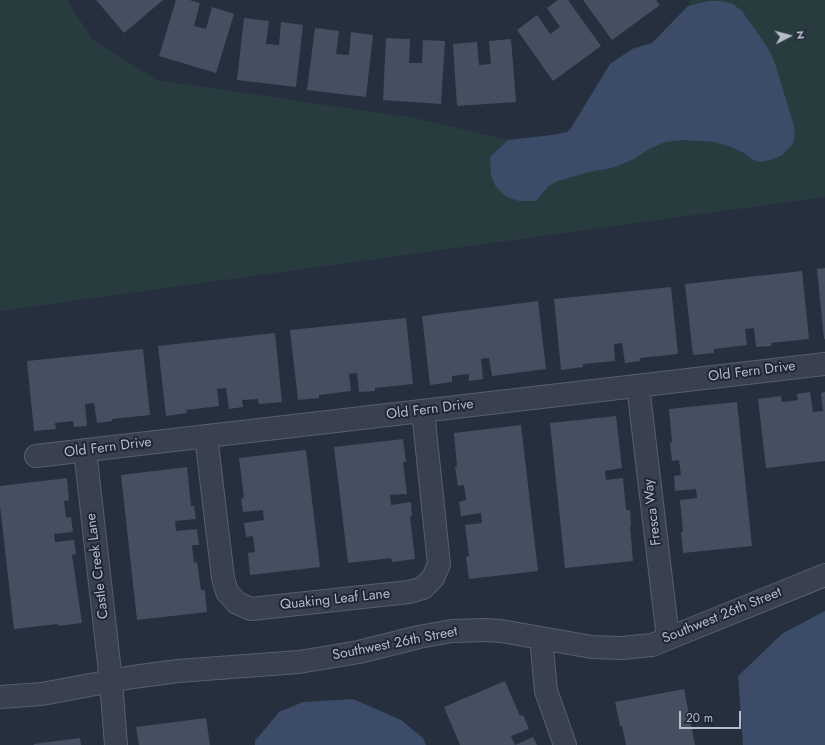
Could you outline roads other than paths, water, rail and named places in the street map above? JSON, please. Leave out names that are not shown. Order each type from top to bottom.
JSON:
[{"type":"street","name":"Old Fern Drive","points":[[36,456],[825,364]]},
{"type":"street","name":"Fresca Way","points":[[638,386],[668,638]]},
{"type":"street","name":"Quaking Leaf Lane","points":[[206,436],[223,578],[228,592],[237,603],[251,609],[409,592],[423,588],[433,578],[439,564],[423,411]]},
{"type":"street","name":"Castle Creek Lane","points":[[84,450],[111,681],[116,745]]},
{"type":"street","name":"Southwest 26th Street","points":[[0,697],[42,694],[111,681],[178,671],[299,662],[359,652],[419,637],[452,631],[490,630],[592,647],[622,648],[652,645],[825,575]]},
{"type":"street","points":[[541,638],[546,691],[564,745]]},
{"type":"water","points":[[708,1],[720,1],[733,4],[742,11],[766,45],[774,60],[794,126],[795,136],[792,145],[782,155],[771,160],[760,162],[751,159],[744,153],[731,147],[714,142],[684,140],[665,142],[649,149],[634,159],[612,168],[593,171],[558,181],[549,186],[536,201],[519,201],[507,197],[501,192],[495,185],[491,175],[490,157],[508,140],[567,132],[571,128],[610,64],[632,49],[652,43],[688,6]]},
{"type":"water","points":[[825,611],[825,745],[743,745],[738,676],[783,633]]},
{"type":"water","points":[[353,699],[401,720],[423,738],[426,745],[255,745],[255,741],[279,712],[303,702]]}]
